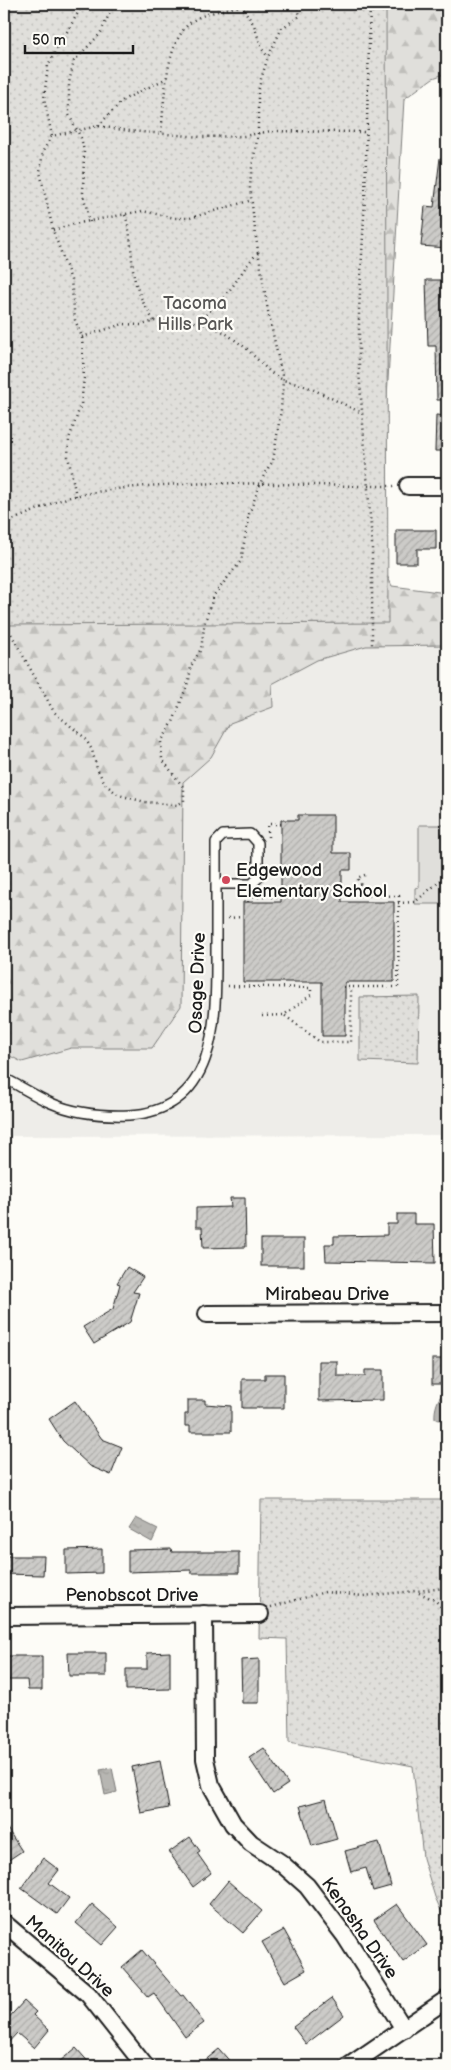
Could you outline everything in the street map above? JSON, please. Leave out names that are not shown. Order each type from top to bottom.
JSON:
[{"type":"street","points":[[408,486],[447,486]]},
{"type":"street","name":"Mirabeau Drive","points":[[207,1314],[447,1313]]},
{"type":"street","name":"Kenosha Drive","points":[[204,1614],[205,1759],[211,1785],[233,1824],[251,1843],[282,1863],[307,1886],[345,1936],[404,2029]]},
{"type":"street","name":"Penobscot Drive","points":[[4,1616],[260,1614]]},
{"type":"street","name":"Manitou Drive","points":[[4,1923],[88,1994],[145,2066]]},
{"type":"street","points":[[349,2066],[447,1999]]},
{"type":"lane","name":"Osage Drive","points":[[4,1078],[51,1103],[85,1114],[111,1116],[142,1114],[164,1106],[180,1096],[202,1068],[212,1041],[216,1000],[216,884],[216,842],[223,835],[250,834],[258,843],[258,878],[252,884],[216,884]]},
{"type":"path","points":[[76,496],[70,477],[68,439],[81,404],[84,378],[82,337],[75,320],[71,280],[53,230],[40,172],[43,151],[52,136],[44,98],[48,65],[83,4]]},
{"type":"path","points":[[90,222],[83,194],[84,151],[78,132],[69,115],[68,83],[80,52],[104,27],[108,12],[114,4]]},
{"type":"path","points":[[137,4],[168,9],[184,4]]},
{"type":"path","points":[[161,132],[167,78],[177,43],[184,30],[192,21],[211,12],[241,4],[254,25],[262,49],[268,57]]},
{"type":"path","points":[[4,621],[54,712],[84,738],[92,750],[97,769],[106,785],[119,795],[145,802],[166,805],[181,803],[186,798],[184,788],[162,759],[161,742],[173,722],[189,680],[191,666],[201,649],[205,621],[214,594],[240,561],[249,514],[264,474],[273,461],[282,401],[283,380],[268,311],[252,200],[251,173],[258,134],[258,93],[268,57],[282,28],[300,16],[297,4]]},
{"type":"path","points":[[370,4],[359,311],[359,371],[372,542],[372,647]]},
{"type":"path","points":[[98,126],[123,100],[167,78]]},
{"type":"path","points":[[52,136],[78,132],[98,126],[130,131],[161,132],[200,137],[244,136],[316,130],[366,132]]},
{"type":"path","points":[[53,230],[74,224],[142,212],[175,218],[190,218],[252,200]]},
{"type":"path","points":[[125,215],[131,239],[136,283],[147,310],[154,320]]},
{"type":"path","points":[[200,322],[233,286],[245,264],[259,252]]},
{"type":"path","points":[[82,337],[123,324],[142,325],[154,320],[168,323],[200,322],[224,332],[246,348],[271,373],[283,380],[308,387],[362,413]]},
{"type":"path","points":[[4,523],[76,496],[135,487],[262,483],[408,486]]},
{"type":"path","points":[[365,875],[356,878],[366,895]]},
{"type":"path","points":[[398,903],[415,902],[447,875]]},
{"type":"path","points":[[339,895],[399,896],[398,987],[340,987]]},
{"type":"path","points":[[248,902],[248,897],[268,897]]},
{"type":"path","points":[[228,926],[228,917],[243,917]]},
{"type":"path","points":[[228,978],[228,987],[311,988],[311,995],[284,1014],[262,1016]]},
{"type":"path","points":[[284,1014],[320,1042],[350,1042],[351,987]]},
{"type":"path","points":[[260,1614],[267,1608],[325,1592],[363,1596],[447,1588]]},
{"type":"path","points":[[418,1592],[435,1600],[447,1614]]},
{"type":"shaded area","name":"Edgewood Elementary School","points":[[447,623],[447,1135],[4,1136],[4,625]]},
{"type":"green space","name":"Tacoma Hills Park","points":[[4,4],[447,4],[447,73],[433,78],[404,99],[378,556],[392,586],[447,593],[447,645],[366,646],[317,660],[272,684],[273,707],[230,723],[211,757],[183,782],[181,1006],[152,1048],[71,1048],[22,1062],[4,1053]]},
{"type":"green space","name":"Tacoma Hills Park","points":[[4,4],[386,4],[388,623],[4,625]]},
{"type":"green space","points":[[419,825],[447,825],[447,904],[415,904],[415,888],[419,887]]},
{"type":"green space","points":[[419,996],[418,1063],[360,1061],[360,997]]},
{"type":"green space","points":[[261,1500],[447,1500],[447,1924],[435,1897],[423,1858],[413,1766],[289,1742],[287,1639],[259,1638]]},
{"type":"water","points":[[445,1392],[447,1393],[446,1417],[439,1420],[435,1418],[436,1407],[438,1400]]},
{"type":"water","points":[[136,1518],[158,1529],[152,1542],[129,1529]]},
{"type":"water","points":[[112,1768],[117,1792],[105,1795],[100,1770]]},
{"type":"building","points":[[440,158],[447,159],[447,248],[421,246],[425,206],[434,207]]},
{"type":"building","points":[[426,280],[447,280],[447,400],[437,400],[436,346],[428,346]]},
{"type":"building","points":[[436,415],[447,416],[447,451],[435,451]]},
{"type":"building","points":[[396,530],[436,530],[436,549],[417,549],[417,563],[396,563]]},
{"type":"building","points":[[298,815],[333,815],[333,853],[351,853],[351,870],[342,870],[342,902],[394,902],[394,982],[345,982],[345,1036],[322,1036],[322,982],[243,982],[243,902],[281,902],[281,820],[298,820]]},
{"type":"building","points":[[230,1198],[245,1198],[246,1247],[203,1248],[202,1227],[196,1227],[196,1208],[231,1207]]},
{"type":"building","points":[[397,1214],[414,1214],[414,1224],[434,1224],[435,1263],[326,1261],[325,1244],[334,1244],[334,1236],[387,1235],[387,1224],[397,1224]]},
{"type":"building","points":[[261,1239],[304,1239],[304,1266],[261,1266]]},
{"type":"building","points":[[127,1267],[143,1277],[133,1292],[139,1293],[130,1322],[94,1344],[83,1327],[113,1309],[120,1284],[117,1283]]},
{"type":"building","points":[[432,1359],[447,1359],[447,1384],[432,1384]]},
{"type":"building","points":[[319,1361],[337,1361],[337,1376],[365,1376],[365,1370],[383,1370],[383,1400],[319,1401]]},
{"type":"building","points":[[265,1374],[284,1374],[284,1408],[242,1408],[242,1379],[265,1379]]},
{"type":"building","points":[[188,1400],[205,1400],[205,1404],[231,1406],[231,1432],[190,1432],[190,1426],[185,1426],[185,1414],[188,1414]]},
{"type":"building","points":[[75,1401],[102,1439],[122,1447],[111,1475],[90,1466],[63,1441],[49,1419]]},
{"type":"building","points":[[102,1549],[102,1573],[66,1574],[66,1550]]},
{"type":"building","points":[[171,1549],[172,1552],[239,1552],[239,1573],[191,1573],[191,1570],[128,1572],[128,1550]]},
{"type":"building","points":[[4,1556],[44,1556],[43,1575],[4,1574]]},
{"type":"building","points":[[170,1652],[170,1689],[126,1690],[126,1669],[147,1669],[147,1653]]},
{"type":"building","points":[[68,1653],[106,1653],[106,1676],[69,1676]]},
{"type":"building","points":[[6,1656],[42,1656],[42,1690],[28,1690],[27,1680],[6,1680]]},
{"type":"building","points":[[259,1659],[259,1703],[242,1703],[241,1660]]},
{"type":"building","points":[[264,1748],[288,1784],[273,1794],[249,1758]]},
{"type":"building","points":[[160,1761],[169,1808],[141,1813],[132,1767]]},
{"type":"building","points":[[326,1799],[337,1839],[312,1846],[300,1806]]},
{"type":"building","points":[[4,1824],[22,1851],[4,1863]]},
{"type":"building","points":[[190,1837],[200,1851],[197,1853],[211,1873],[193,1887],[169,1852]]},
{"type":"building","points":[[379,1842],[391,1886],[373,1891],[366,1868],[351,1872],[345,1851]]},
{"type":"building","points":[[43,1858],[59,1870],[49,1883],[69,1898],[57,1914],[21,1888]]},
{"type":"building","points":[[228,1881],[262,1911],[243,1933],[209,1904]]},
{"type":"building","points":[[92,1904],[118,1927],[102,1945],[76,1923]]},
{"type":"building","points":[[397,1904],[427,1945],[403,1962],[374,1920]]},
{"type":"building","points":[[284,1930],[306,1970],[285,1982],[262,1942]]},
{"type":"building","points":[[142,1950],[181,1996],[183,1995],[204,2023],[185,2037],[154,1993],[148,1997],[122,1967]]},
{"type":"building","points":[[332,1998],[344,2015],[306,2044],[293,2027]]},
{"type":"building","points":[[24,2001],[36,2012],[33,2015],[49,2030],[34,2048],[17,2033],[4,2047],[4,2023]]},
{"type":"building","points":[[76,2048],[92,2066],[54,2066]]},
{"type":"building","points":[[219,2049],[234,2066],[198,2066]]},
{"type":"place","name":"Edgewood Elementary School","points":[[226,880]]}]
